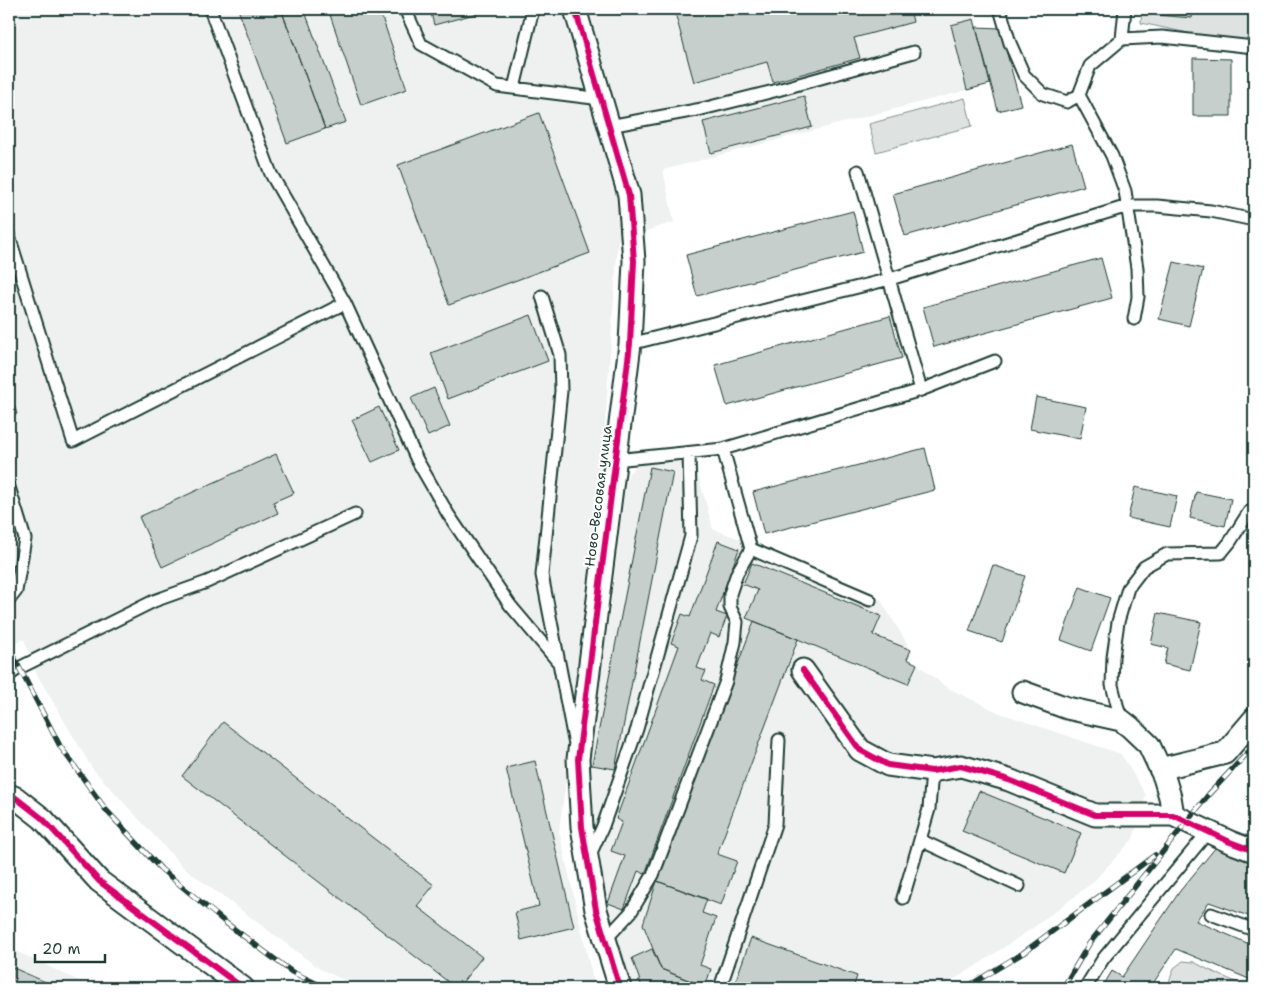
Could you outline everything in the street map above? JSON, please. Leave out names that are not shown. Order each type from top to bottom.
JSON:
[{"type":"street","name":"Ново-Весовая улица","points":[[575,9],[629,195],[634,261],[630,344],[578,759],[582,826],[596,910],[620,988]]},
{"type":"street","points":[[803,670],[860,750],[888,765],[932,771],[961,766],[1009,780],[1095,815],[1173,815],[1230,842],[1254,851]]},
{"type":"street","points":[[1023,692],[1067,708],[1121,720],[1149,745],[1164,776],[1173,815]]},
{"type":"street","points":[[1160,769],[1225,753],[1254,719]]},
{"type":"street","points":[[9,795],[16,798],[43,819],[98,881],[243,988]]},
{"type":"lane","points":[[210,9],[271,174],[346,303],[417,460],[448,514],[510,605],[560,663]]},
{"type":"lane","points":[[405,9],[421,44],[496,86],[601,99]]},
{"type":"lane","points":[[514,88],[533,9]]},
{"type":"lane","points":[[1000,9],[1010,43],[1024,75],[1043,94],[1067,102],[1079,95],[1090,66],[1122,40],[1162,37],[1254,47]]},
{"type":"lane","points":[[1122,40],[1125,9]]},
{"type":"lane","points":[[609,126],[729,102],[914,52]]},
{"type":"lane","points":[[1079,95],[1112,156],[1125,192],[1137,268],[1138,297],[1134,319]]},
{"type":"lane","points":[[858,171],[921,390]]},
{"type":"lane","points":[[630,344],[890,279],[1128,206],[1157,206],[1211,211],[1254,220]]},
{"type":"lane","points":[[9,236],[73,441],[346,303]]},
{"type":"lane","points":[[542,296],[560,355],[561,391],[542,575],[578,759]]},
{"type":"lane","points":[[615,460],[723,449],[921,390],[995,361]]},
{"type":"lane","points":[[605,940],[631,912],[653,875],[726,681],[735,642],[737,622],[730,607],[730,594],[737,573],[751,549],[723,449]]},
{"type":"lane","points":[[588,861],[603,826],[637,729],[691,536],[689,453]]},
{"type":"lane","points":[[9,487],[25,539],[16,591],[9,600]]},
{"type":"lane","points":[[1121,720],[1112,685],[1113,666],[1118,622],[1128,588],[1144,567],[1167,554],[1221,553],[1249,512],[1254,513]]},
{"type":"lane","points":[[9,675],[19,668],[154,601],[207,582],[355,514]]},
{"type":"lane","points":[[751,549],[870,600]]},
{"type":"lane","points":[[720,988],[775,824],[779,740]]},
{"type":"lane","points":[[903,898],[929,809],[932,771]]},
{"type":"lane","points":[[1085,988],[1103,960],[1208,832]]},
{"type":"lane","points":[[920,840],[1019,886]]},
{"type":"lane","points":[[1211,914],[1254,930]]},
{"type":"shaded area","points":[[9,9],[968,9],[974,19],[990,84],[663,170],[674,222],[618,240],[602,468],[584,650],[559,831],[595,988],[361,988],[320,969],[183,867],[92,768],[36,673],[24,639],[9,645]]},
{"type":"shaded area","points":[[1142,9],[1254,9],[1254,47],[1141,23]]},
{"type":"shaded area","points":[[965,98],[972,126],[876,152],[869,124]]},
{"type":"shaded area","points":[[675,460],[697,470],[713,529],[770,550],[880,599],[911,650],[907,659],[917,664],[946,687],[1000,713],[1121,754],[1146,795],[1133,839],[1092,883],[1037,925],[973,968],[939,988],[630,988],[623,957],[607,919],[589,800],[589,753],[610,612],[625,488],[629,473],[639,463]]},
{"type":"shaded area","points":[[9,948],[71,977],[96,988],[9,988]]},
{"type":"shaded area","points":[[1183,961],[1194,962],[1249,988],[1171,988],[1168,985],[1174,968]]},
{"type":"building","points":[[238,9],[281,9],[325,129],[287,143]]},
{"type":"building","points":[[281,9],[304,9],[346,122],[325,129]]},
{"type":"building","points":[[328,9],[379,9],[407,89],[361,105]]},
{"type":"building","points":[[430,9],[493,9],[434,25]]},
{"type":"building","points":[[674,9],[910,9],[913,22],[854,38],[860,58],[773,82],[767,62],[694,82]]},
{"type":"building","points":[[1157,9],[1193,9],[1192,18],[1156,15]]},
{"type":"building","points":[[974,19],[990,84],[967,90],[951,25]]},
{"type":"building","points":[[976,27],[1000,28],[1021,105],[998,111]]},
{"type":"building","points":[[1193,58],[1231,59],[1231,116],[1193,116]]},
{"type":"building","points":[[804,96],[812,127],[711,153],[703,122]]},
{"type":"building","points":[[539,113],[590,253],[449,305],[398,165]]},
{"type":"building","points":[[1072,144],[1084,186],[905,236],[893,194]]},
{"type":"building","points":[[853,211],[863,252],[697,296],[686,255]]},
{"type":"building","points":[[1101,258],[1112,298],[934,347],[923,307]]},
{"type":"building","points":[[1174,262],[1203,269],[1189,326],[1159,319]]},
{"type":"building","points":[[531,315],[548,361],[448,399],[431,353]]},
{"type":"building","points":[[890,316],[902,358],[727,406],[715,365]]},
{"type":"building","points":[[434,388],[450,426],[428,436],[411,398]]},
{"type":"building","points":[[9,389],[17,414],[9,417]]},
{"type":"building","points":[[1036,397],[1086,407],[1080,439],[1030,429]]},
{"type":"building","points":[[379,407],[399,450],[372,462],[352,420]]},
{"type":"building","points":[[925,448],[935,490],[764,534],[753,492]]},
{"type":"building","points":[[276,454],[294,493],[273,502],[278,513],[162,567],[139,517]]},
{"type":"building","points":[[650,467],[673,472],[615,769],[592,765]]},
{"type":"building","points":[[1135,487],[1177,496],[1170,527],[1128,518]]},
{"type":"building","points":[[1196,492],[1231,499],[1225,526],[1190,518]]},
{"type":"building","points":[[718,541],[739,549],[716,612],[727,616],[719,637],[710,633],[697,668],[706,671],[702,680],[714,685],[645,874],[638,871],[624,909],[608,903],[625,856],[611,851],[622,822],[616,819],[679,646],[671,643],[682,614],[690,617]]},
{"type":"building","points":[[752,563],[881,616],[873,635],[911,650],[907,659],[917,664],[908,684],[746,618],[758,590],[743,584]]},
{"type":"building","points":[[993,565],[1025,576],[1002,642],[969,631]]},
{"type":"building","points":[[1080,587],[1110,598],[1091,651],[1061,640]]},
{"type":"building","points":[[1158,613],[1201,622],[1190,670],[1164,664],[1168,648],[1151,644]]},
{"type":"building","points":[[754,621],[798,639],[717,854],[737,861],[721,905],[657,881]]},
{"type":"building","points":[[223,722],[434,885],[417,906],[482,957],[458,988],[182,776]]},
{"type":"building","points":[[535,761],[574,927],[521,940],[515,912],[539,906],[506,768]]},
{"type":"building","points":[[979,791],[1081,833],[1064,873],[962,831]]},
{"type":"building","points":[[1216,847],[1254,863],[1254,918],[1209,902],[1196,921],[1254,946],[1254,981],[1176,949],[1150,988],[1102,988],[1112,971],[1122,977],[1180,891]]},
{"type":"building","points":[[657,881],[707,899],[702,913],[716,918],[700,965],[711,969],[705,987],[661,969],[643,924]]},
{"type":"building","points":[[751,938],[857,976],[853,988],[733,988]]},
{"type":"building","points":[[652,949],[661,969],[701,985],[699,988],[642,987],[632,958]]},
{"type":"building","points":[[9,966],[59,988],[9,988]]},
{"type":"railway","points":[[9,648],[60,746],[106,810],[161,869],[226,923],[292,972],[326,988]]},
{"type":"railway","points":[[1063,988],[1089,944],[1209,794],[1254,746]]},
{"type":"railway","points":[[965,988],[1023,953],[1155,855]]},
{"type":"cycle path","points":[[575,9],[629,195],[634,261],[630,344],[578,759],[582,827],[596,910],[620,988]]},
{"type":"cycle path","points":[[803,670],[860,750],[888,765],[932,771],[961,766],[1009,780],[1095,815],[1173,815],[1230,842],[1254,851]]},
{"type":"cycle path","points":[[9,795],[16,798],[43,819],[99,881],[243,988]]}]
